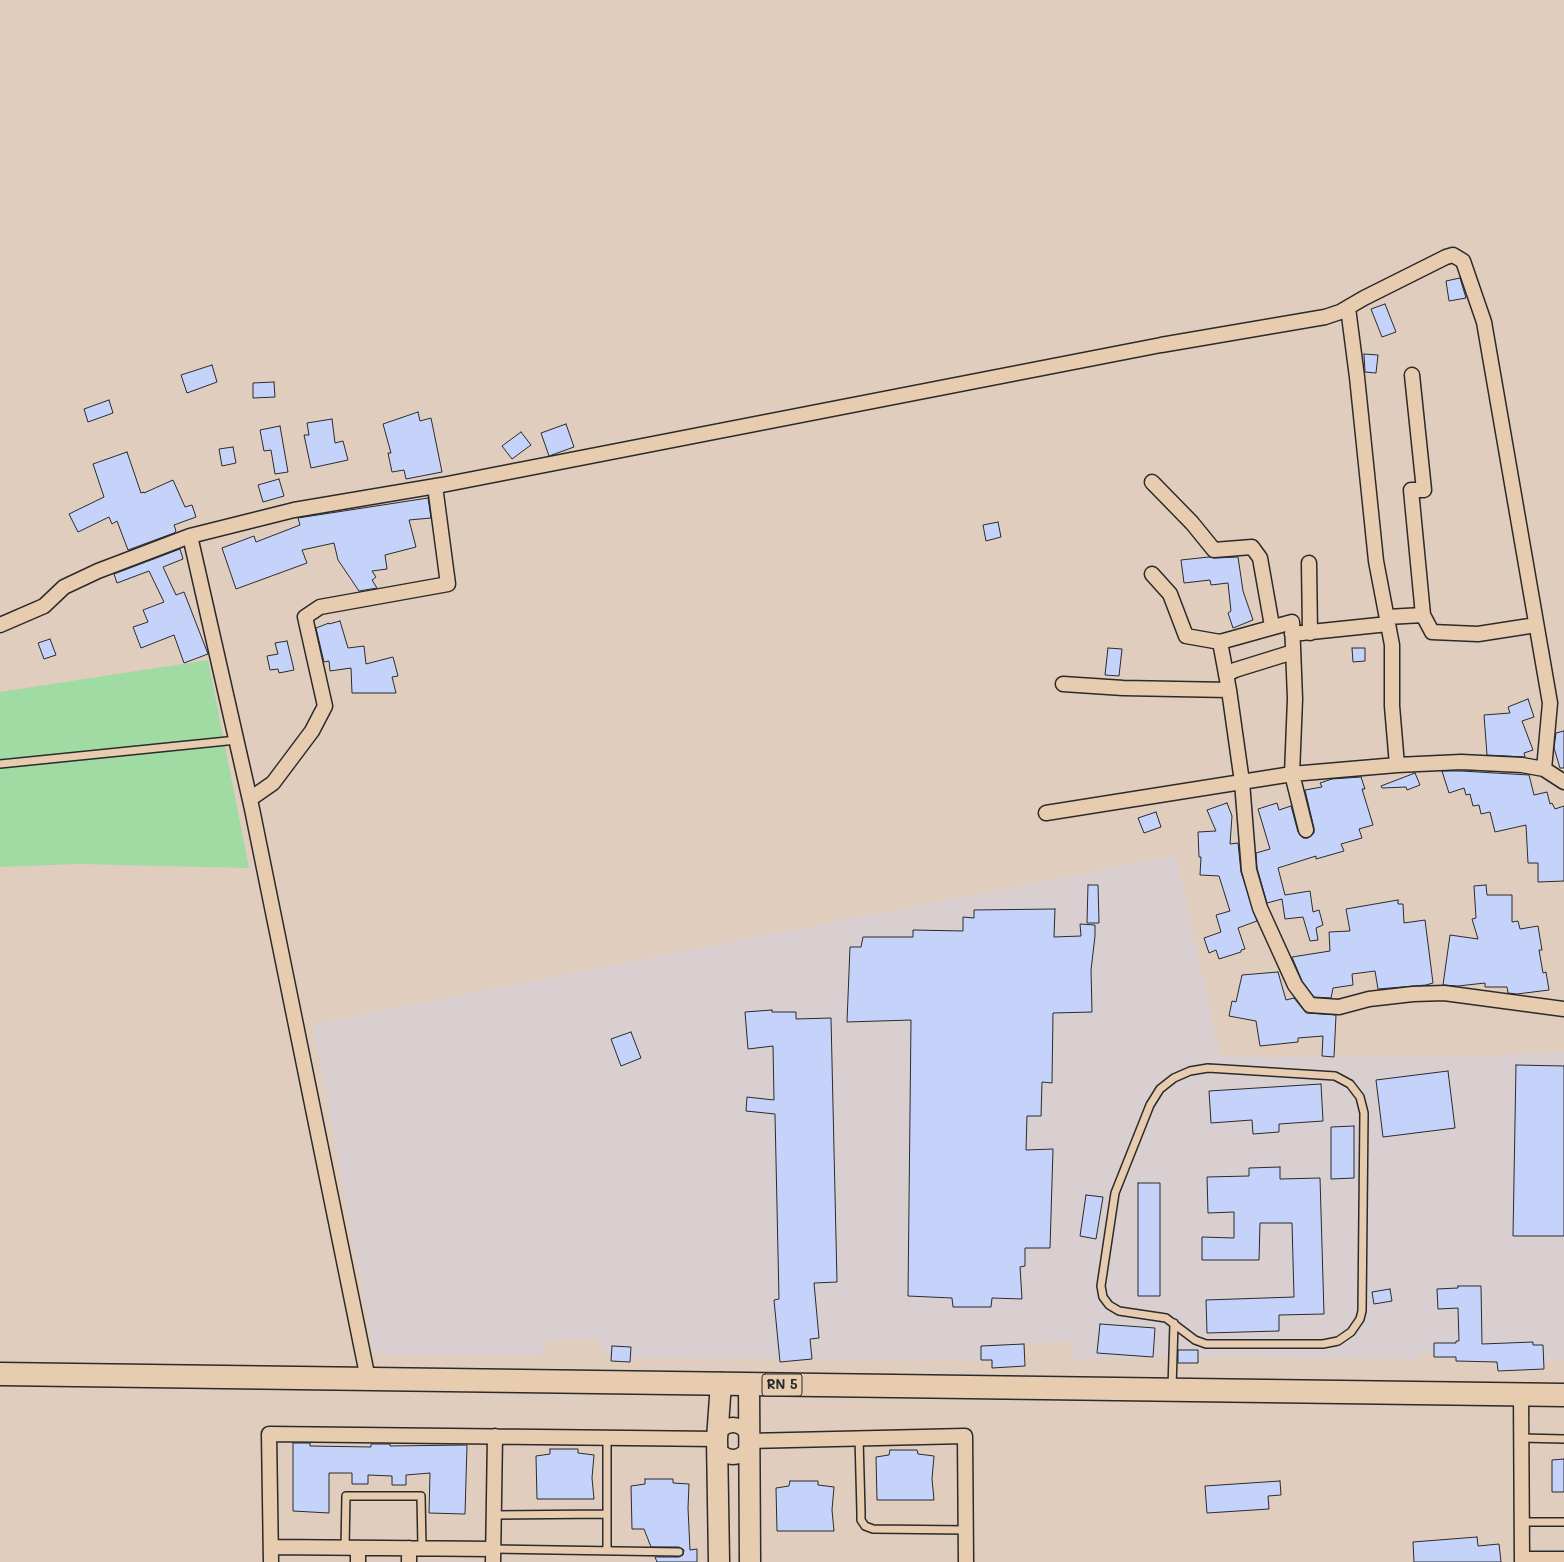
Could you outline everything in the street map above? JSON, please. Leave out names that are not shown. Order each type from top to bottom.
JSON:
[{"type":"main road","name":"RN 5","points":[[0,1374],[1564,1395]]},
{"type":"street","points":[[0,625],[44,606],[64,587],[190,536],[294,510],[436,486],[1161,345],[1325,317],[1348,308],[1364,298],[1446,257],[1453,256],[1463,261],[1484,322],[1550,703],[1544,769]]},
{"type":"street","points":[[1348,308],[1357,377],[1376,561],[1392,645],[1392,706],[1397,765]]},
{"type":"street","points":[[1412,375],[1424,490],[1410,490],[1423,615],[1432,632],[1478,634],[1536,625]]},
{"type":"street","points":[[1152,482],[1192,523],[1214,550],[1252,547],[1260,558],[1272,626]]},
{"type":"street","points":[[250,799],[273,783],[312,731],[325,706],[305,617],[320,607],[448,584],[436,486]]},
{"type":"street","points":[[190,536],[250,799],[368,1379]]},
{"type":"street","points":[[1310,563],[1310,633]]},
{"type":"street","points":[[1152,574],[1170,594],[1186,636],[1220,642],[1272,626],[1292,622],[1295,699],[1292,774],[1306,830]]},
{"type":"street","points":[[1292,634],[1310,633],[1423,615]]},
{"type":"street","points":[[1220,642],[1229,690],[1242,782],[1249,870],[1260,908],[1295,984],[1310,1005],[1339,1007],[1369,999],[1413,994],[1444,993],[1564,1009]]},
{"type":"street","points":[[1226,675],[1235,670],[1293,652]]},
{"type":"street","points":[[1063,684],[1123,688],[1229,690]]},
{"type":"street","points":[[1046,813],[1292,774],[1397,765],[1461,762],[1522,765],[1544,769],[1564,782]]},
{"type":"street","points":[[719,1562],[717,1439],[721,1383]]},
{"type":"street","points":[[749,1385],[748,1441],[750,1562]]},
{"type":"street","points":[[1521,1394],[1522,1560],[1564,1559]]},
{"type":"street","points":[[731,1425],[745,1431],[748,1441],[745,1451],[732,1457],[727,1456],[719,1449],[717,1439],[721,1430],[731,1425]]},
{"type":"street","points":[[271,1562],[269,1434],[717,1439]]},
{"type":"street","points":[[271,1547],[354,1553],[413,1553],[493,1556],[495,1436]]},
{"type":"street","points":[[748,1441],[965,1436],[966,1562]]},
{"type":"lane","points":[[0,764],[237,740]]},
{"type":"lane","points":[[1203,1068],[1326,1074],[1335,1076],[1350,1084],[1360,1097],[1364,1113],[1362,1311],[1356,1326],[1346,1337],[1323,1344],[1206,1344],[1195,1340],[1174,1323],[1162,1316],[1114,1308],[1103,1297],[1101,1286],[1115,1193],[1150,1105],[1157,1093],[1166,1083],[1182,1074],[1203,1068]]},
{"type":"lane","points":[[1172,1390],[1174,1323]]},
{"type":"lane","points":[[607,1438],[607,1551]]},
{"type":"lane","points":[[860,1438],[861,1512],[862,1520],[865,1526],[873,1529],[966,1530]]},
{"type":"lane","points":[[1521,1438],[1564,1439]]},
{"type":"lane","points":[[354,1553],[346,1496],[421,1496],[413,1553]]},
{"type":"lane","points":[[494,1515],[607,1514]]},
{"type":"lane","points":[[1522,1522],[1564,1522]]},
{"type":"lane","points":[[493,1556],[607,1551],[679,1552]]},
{"type":"shaded area","points":[[1176,855],[1220,1056],[1448,1057],[1564,1052],[1564,1361],[1438,1358],[1435,1355],[1420,1354],[1416,1359],[1241,1357],[1071,1359],[1073,1341],[992,1346],[991,1360],[609,1358],[597,1338],[547,1340],[541,1355],[374,1354],[313,1024]]},
{"type":"green space","points":[[208,660],[249,868],[78,864],[0,867],[0,692]]},
{"type":"building","points":[[1460,278],[1466,298],[1449,301],[1446,281]]},
{"type":"building","points":[[1385,304],[1396,332],[1382,337],[1371,309]]},
{"type":"building","points":[[1364,354],[1378,355],[1376,373],[1365,372]]},
{"type":"building","points":[[212,365],[217,382],[187,393],[181,375]]},
{"type":"building","points":[[274,382],[275,397],[253,398],[253,383]]},
{"type":"building","points":[[109,400],[113,413],[88,422],[84,409]]},
{"type":"building","points":[[418,412],[420,421],[431,418],[442,472],[406,479],[404,470],[392,472],[388,453],[391,453],[383,424]]},
{"type":"building","points":[[332,419],[335,443],[343,441],[348,460],[311,468],[304,435],[309,435],[307,423]]},
{"type":"building","points":[[566,424],[574,447],[549,456],[541,433]]},
{"type":"building","points":[[280,426],[288,472],[275,474],[271,450],[264,451],[260,430]]},
{"type":"building","points":[[521,432],[531,445],[512,459],[502,446]]},
{"type":"building","points":[[233,447],[236,463],[222,466],[219,449]]},
{"type":"building","points":[[127,452],[141,493],[173,480],[185,507],[192,505],[196,517],[174,525],[176,531],[174,533],[128,550],[117,521],[112,524],[109,517],[78,532],[69,514],[104,497],[93,464]]},
{"type":"building","points":[[279,479],[284,496],[263,502],[258,485]]},
{"type":"building","points":[[428,498],[431,518],[409,520],[416,547],[385,555],[387,569],[372,571],[376,577],[372,580],[377,588],[359,591],[338,560],[334,543],[302,550],[307,563],[236,589],[222,548],[254,536],[256,542],[300,525],[298,518]]},
{"type":"building","points":[[998,522],[1001,537],[986,541],[983,525]]},
{"type":"building","points":[[180,549],[183,559],[163,567],[176,595],[184,592],[208,654],[184,663],[174,635],[141,648],[133,627],[148,622],[143,610],[164,602],[149,571],[117,583],[114,574]]},
{"type":"building","points":[[1209,557],[1238,557],[1243,591],[1253,620],[1233,628],[1228,613],[1231,611],[1228,583],[1211,585],[1210,580],[1184,583],[1181,560]]},
{"type":"building","points":[[340,621],[348,648],[364,646],[366,664],[393,657],[398,676],[392,677],[396,693],[352,693],[351,668],[330,671],[329,661],[324,662],[316,628]]},
{"type":"building","points":[[50,639],[56,655],[44,659],[38,643]]},
{"type":"building","points":[[287,641],[294,670],[279,673],[278,669],[270,670],[267,656],[278,654],[275,643]]},
{"type":"building","points":[[1108,648],[1122,649],[1119,676],[1105,675]]},
{"type":"building","points":[[1352,648],[1365,648],[1365,661],[1353,662]]},
{"type":"building","points":[[1528,699],[1534,717],[1522,721],[1533,750],[1524,753],[1525,757],[1487,755],[1484,715],[1510,713],[1508,707]]},
{"type":"building","points":[[1564,731],[1564,768],[1560,768],[1554,748],[1556,733]]},
{"type":"building","points":[[1442,771],[1529,775],[1534,795],[1547,792],[1550,804],[1552,803],[1555,809],[1564,806],[1564,881],[1538,882],[1538,863],[1528,863],[1526,825],[1495,832],[1490,812],[1481,814],[1479,805],[1473,806],[1470,794],[1466,795],[1464,788],[1449,793]]},
{"type":"building","points":[[1415,773],[1420,785],[1407,790],[1406,787],[1382,788],[1381,786]]},
{"type":"building","points":[[1361,777],[1365,789],[1362,789],[1373,825],[1359,829],[1362,838],[1341,844],[1344,851],[1316,859],[1316,856],[1278,868],[1285,895],[1310,891],[1313,912],[1319,910],[1323,925],[1316,928],[1318,940],[1310,941],[1303,917],[1285,919],[1282,899],[1267,903],[1257,868],[1256,853],[1270,849],[1258,809],[1277,803],[1279,810],[1291,806],[1298,832],[1303,838],[1308,838],[1314,833],[1314,828],[1305,790],[1322,787],[1320,783],[1332,779]]},
{"type":"building","points":[[1227,803],[1232,816],[1230,844],[1238,843],[1241,872],[1257,921],[1238,928],[1245,949],[1241,950],[1241,952],[1219,959],[1216,950],[1209,953],[1204,938],[1221,932],[1216,915],[1230,911],[1219,876],[1200,875],[1201,857],[1199,857],[1198,832],[1216,831],[1207,810]]},
{"type":"building","points":[[1156,812],[1161,827],[1144,833],[1138,818]]},
{"type":"building","points":[[1088,885],[1098,885],[1099,923],[1087,923]]},
{"type":"building","points":[[1486,885],[1487,895],[1512,895],[1512,922],[1518,921],[1520,929],[1538,926],[1542,950],[1539,950],[1543,973],[1546,972],[1549,990],[1517,994],[1508,993],[1507,987],[1485,987],[1485,983],[1458,986],[1443,985],[1450,935],[1478,939],[1472,919],[1476,918],[1474,886]]},
{"type":"building","points":[[1398,900],[1398,904],[1403,904],[1404,923],[1425,920],[1433,983],[1426,985],[1378,989],[1375,971],[1352,974],[1353,985],[1333,988],[1331,998],[1314,997],[1302,981],[1292,957],[1330,951],[1329,932],[1350,931],[1346,909]]},
{"type":"building","points":[[1055,909],[1054,937],[1081,936],[1080,924],[1095,925],[1095,936],[1091,970],[1092,1012],[1053,1013],[1052,1083],[1042,1082],[1041,1116],[1027,1116],[1026,1150],[1053,1149],[1050,1248],[1025,1248],[1025,1266],[1020,1267],[1022,1299],[992,1298],[991,1307],[953,1307],[952,1298],[908,1296],[911,1020],[847,1022],[850,947],[861,947],[863,937],[913,937],[913,930],[963,931],[963,917],[974,918],[974,910]]},
{"type":"building","points":[[1278,972],[1286,1000],[1294,998],[1306,1013],[1336,1015],[1334,1057],[1322,1056],[1323,1036],[1298,1038],[1298,1042],[1260,1046],[1256,1021],[1229,1016],[1232,1001],[1236,1002],[1242,975]]},
{"type":"building","points":[[772,1010],[772,1012],[796,1012],[796,1019],[831,1018],[837,1282],[814,1283],[819,1338],[810,1339],[812,1359],[780,1362],[774,1300],[779,1299],[775,1114],[746,1111],[747,1097],[774,1100],[773,1046],[748,1049],[745,1012]]},
{"type":"building","points":[[631,1032],[641,1058],[621,1066],[611,1039]]},
{"type":"building","points":[[1516,1065],[1564,1066],[1564,1236],[1513,1236]]},
{"type":"building","points":[[1448,1071],[1455,1128],[1383,1137],[1376,1080]]},
{"type":"building","points":[[1321,1084],[1323,1121],[1279,1124],[1279,1132],[1253,1134],[1252,1120],[1211,1123],[1209,1091]]},
{"type":"building","points":[[1354,1126],[1354,1178],[1331,1179],[1331,1127]]},
{"type":"building","points":[[1280,1167],[1280,1179],[1320,1178],[1324,1314],[1279,1315],[1279,1331],[1207,1333],[1206,1300],[1294,1297],[1292,1223],[1260,1223],[1259,1260],[1202,1260],[1202,1237],[1234,1238],[1234,1212],[1208,1213],[1207,1177],[1249,1176],[1249,1168]]},
{"type":"building","points":[[1138,1183],[1160,1183],[1160,1296],[1138,1296]]},
{"type":"building","points":[[1086,1195],[1103,1197],[1096,1239],[1080,1236]]},
{"type":"building","points":[[1458,1286],[1481,1286],[1482,1344],[1533,1342],[1533,1345],[1543,1345],[1544,1369],[1498,1371],[1497,1362],[1456,1361],[1456,1357],[1434,1357],[1434,1343],[1456,1343],[1456,1341],[1459,1341],[1458,1308],[1438,1309],[1437,1289],[1458,1288]]},
{"type":"building","points":[[1390,1289],[1392,1301],[1374,1304],[1372,1292]]},
{"type":"building","points":[[1100,1324],[1155,1328],[1153,1357],[1097,1353]]},
{"type":"building","points":[[1024,1344],[1025,1366],[992,1368],[992,1360],[981,1360],[981,1346]]},
{"type":"building","points":[[612,1346],[631,1347],[630,1362],[611,1361]]},
{"type":"building","points":[[1178,1350],[1198,1350],[1198,1363],[1178,1363]]},
{"type":"building","points":[[293,1443],[310,1443],[310,1446],[371,1447],[371,1444],[390,1444],[390,1446],[467,1445],[465,1514],[429,1513],[430,1473],[406,1475],[406,1485],[392,1485],[392,1476],[368,1475],[368,1484],[352,1484],[352,1473],[329,1473],[329,1513],[293,1511]]},
{"type":"building","points":[[550,1449],[578,1449],[578,1453],[594,1455],[592,1478],[594,1499],[537,1499],[536,1456],[550,1454]]},
{"type":"building","points":[[890,1450],[917,1450],[918,1454],[934,1456],[932,1479],[934,1500],[877,1500],[876,1457],[889,1455]]},
{"type":"building","points":[[1564,1459],[1564,1492],[1552,1492],[1552,1460]]},
{"type":"building","points":[[645,1479],[673,1479],[673,1483],[689,1484],[688,1508],[690,1550],[697,1549],[697,1562],[657,1562],[655,1557],[679,1557],[683,1555],[684,1550],[679,1547],[651,1547],[644,1529],[632,1529],[631,1486],[645,1484]]},
{"type":"building","points":[[790,1481],[818,1481],[818,1485],[834,1487],[832,1510],[834,1531],[777,1531],[776,1488],[789,1486]]},
{"type":"building","points":[[1280,1481],[1281,1495],[1268,1496],[1269,1509],[1207,1513],[1205,1486]]},
{"type":"building","points":[[1477,1537],[1478,1546],[1499,1544],[1501,1562],[1414,1562],[1413,1542]]}]
